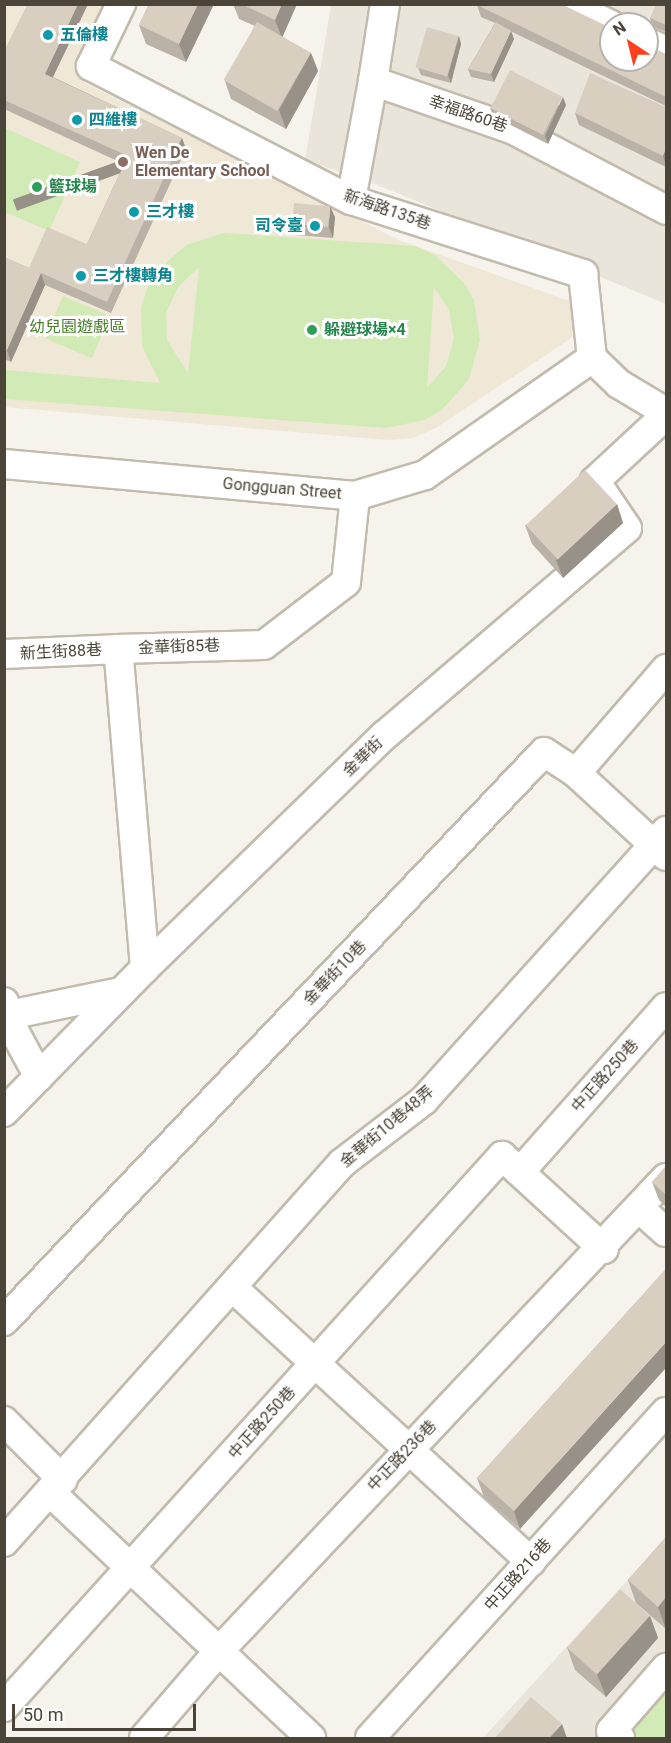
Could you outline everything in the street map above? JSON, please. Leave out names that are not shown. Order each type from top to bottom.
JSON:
[{"type":"street","name":"新海路135巷","points":[[121,4],[91,66],[351,200],[582,274],[592,358]]},
{"type":"street","points":[[351,200],[385,4]]},
{"type":"street","points":[[567,4],[599,19]]},
{"type":"street","name":"幸福路60巷","points":[[373,81],[512,129],[666,210]]},
{"type":"street","points":[[592,358],[619,384],[666,413]]},
{"type":"street","name":"Gongguan Street","points":[[4,464],[355,496],[425,476],[592,358]]},
{"type":"street","name":"金華街","points":[[4,1112],[145,968],[385,735],[627,528],[595,480],[666,413]]},
{"type":"street","name":"金華街85巷","points":[[145,968],[118,649],[264,645],[346,582],[355,496]]},
{"type":"street","name":"新生街88巷","points":[[4,654],[118,649]]},
{"type":"street","points":[[662,844],[576,773],[666,669]]},
{"type":"street","name":"金華街10巷","points":[[4,1321],[544,752],[576,773]]},
{"type":"street","name":"金華街10巷48弄","points":[[4,1542],[57,1486],[342,1163],[424,1100],[662,844]]},
{"type":"street","points":[[39,1077],[5,1011],[121,992]]},
{"type":"street","name":"中正路250巷","points":[[520,1172],[666,1007]]},
{"type":"street","name":"中正路250巷","points":[[4,1707],[502,1156],[604,1249]]},
{"type":"street","name":"中正路236巷","points":[[144,1738],[218,1652],[410,1447],[604,1249],[666,1178]]},
{"type":"street","points":[[639,1208],[666,1232]]},
{"type":"street","points":[[232,1287],[410,1447],[531,1562]]},
{"type":"street","name":"中正路216巷","points":[[370,1738],[666,1412]]},
{"type":"street","points":[[4,1421],[57,1486],[130,1567],[311,1738]]},
{"type":"street","points":[[612,1736],[666,1668]]},
{"type":"shaded area","name":"Wen De Elementary School","points":[[4,5],[102,5],[73,68],[85,83],[399,240],[577,304],[585,317],[570,339],[436,428],[413,438],[387,440],[5,407]]},
{"type":"shaded area","points":[[331,5],[666,5],[666,304],[375,184],[305,160]]},
{"type":"shaded area","points":[[666,1538],[666,1738],[483,1738]]},
{"type":"green space","name":"籃球場","points":[[5,128],[80,162],[49,231],[5,212]]},
{"type":"green space","points":[[224,233],[415,246],[435,255],[464,283],[474,300],[480,340],[469,379],[442,410],[424,420],[386,428],[5,399],[5,370],[160,383],[142,346],[141,308],[156,272],[186,245]],"holes":[[[199,268],[188,373],[167,340],[166,313],[178,287]],[[434,287],[449,310],[454,339],[446,366],[427,388]]]},
{"type":"green space","name":"幼兒園遊戲區","points":[[63,296],[110,316],[92,358],[45,338]]},
{"type":"green space","points":[[666,1691],[666,1738],[637,1738],[629,1732]]},
{"type":"building","points":[[28,4],[78,4],[45,74],[182,138],[107,302],[41,273],[7,350],[4,350],[4,257],[29,268],[47,227],[87,244],[128,156],[4,100],[4,52]]},
{"type":"building","points":[[149,4],[198,4],[179,44],[139,25]]},
{"type":"building","points":[[241,4],[282,4],[275,20]]},
{"type":"building","points":[[561,4],[599,22],[599,64],[477,5]]},
{"type":"building","points":[[656,4],[666,4],[666,25],[659,22],[659,12],[653,12]]},
{"type":"building","points":[[257,22],[311,53],[277,111],[224,80]]},
{"type":"building","points":[[496,22],[511,31],[491,74],[468,69]]},
{"type":"building","points":[[427,27],[459,36],[447,76],[415,67]]},
{"type":"building","points":[[659,51],[666,54],[666,97],[615,72],[659,72]]},
{"type":"building","points":[[510,70],[563,97],[543,135],[490,108]]},
{"type":"building","points":[[590,73],[666,107],[666,148],[663,156],[575,113]]},
{"type":"building","points":[[294,203],[330,206],[328,227],[292,224]]},
{"type":"building","points":[[585,470],[617,504],[558,560],[526,525]]},
{"type":"building","points":[[666,1166],[666,1195],[652,1182]]},
{"type":"building","points":[[666,1269],[666,1342],[514,1511],[477,1478]]},
{"type":"building","points":[[666,1537],[666,1597],[658,1607],[628,1580]]},
{"type":"building","points":[[620,1589],[650,1616],[597,1674],[567,1648]]},
{"type":"building","points":[[531,1697],[562,1724],[549,1738],[495,1738]]},
{"type":"place","name":"五倫樓","points":[[48,35]]},
{"type":"place","name":"四維樓","points":[[77,120]]},
{"type":"place","name":"Wen De Elementary School","points":[[123,162]]},
{"type":"place","name":"籃球場","points":[[37,187]]},
{"type":"place","name":"三才樓","points":[[134,212]]},
{"type":"place","name":"司令臺","points":[[315,226]]},
{"type":"place","name":"三才樓轉角","points":[[81,276]]},
{"type":"place","name":"躲避球場×4","points":[[312,330]]}]
